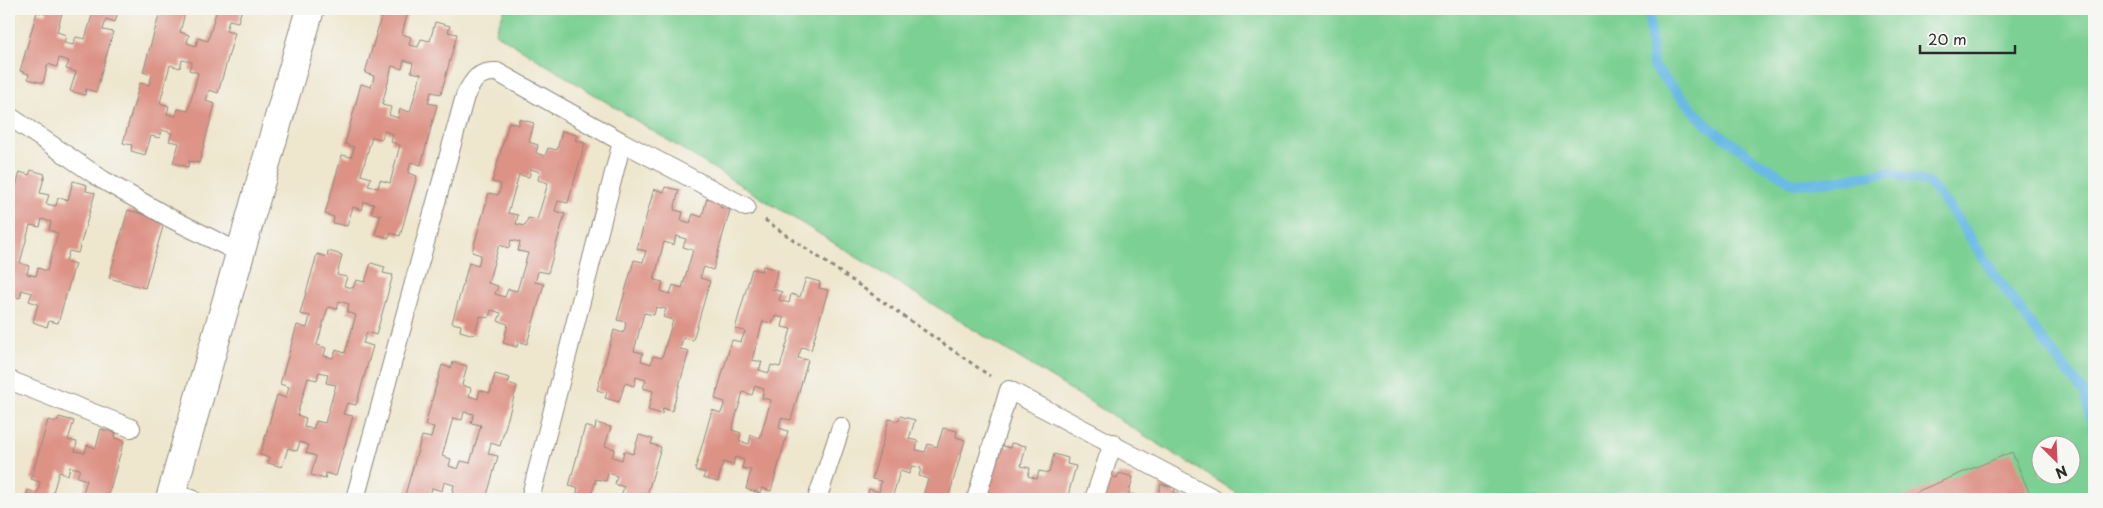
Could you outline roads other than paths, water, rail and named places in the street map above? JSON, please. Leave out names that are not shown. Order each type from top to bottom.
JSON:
[{"type":"street","points":[[178,497],[240,253],[310,9]]},
{"type":"lane","points":[[355,499],[465,96],[473,79],[479,74],[497,72],[622,142],[746,207]]},
{"type":"lane","points":[[9,116],[103,180],[170,218],[240,253]]},
{"type":"lane","points":[[530,499],[622,142]]},
{"type":"lane","points":[[9,380],[131,428]]},
{"type":"lane","points":[[976,499],[1009,390],[1113,443],[1215,499]]},
{"type":"lane","points":[[817,499],[841,427]]},
{"type":"lane","points":[[1094,499],[1113,443]]},
{"type":"waterway","points":[[1649,9],[1653,66],[1707,125],[1758,162],[1795,184],[1836,181],[1889,172],[1929,183],[1956,216],[1992,271],[2035,330],[2085,394],[2094,433]]}]
